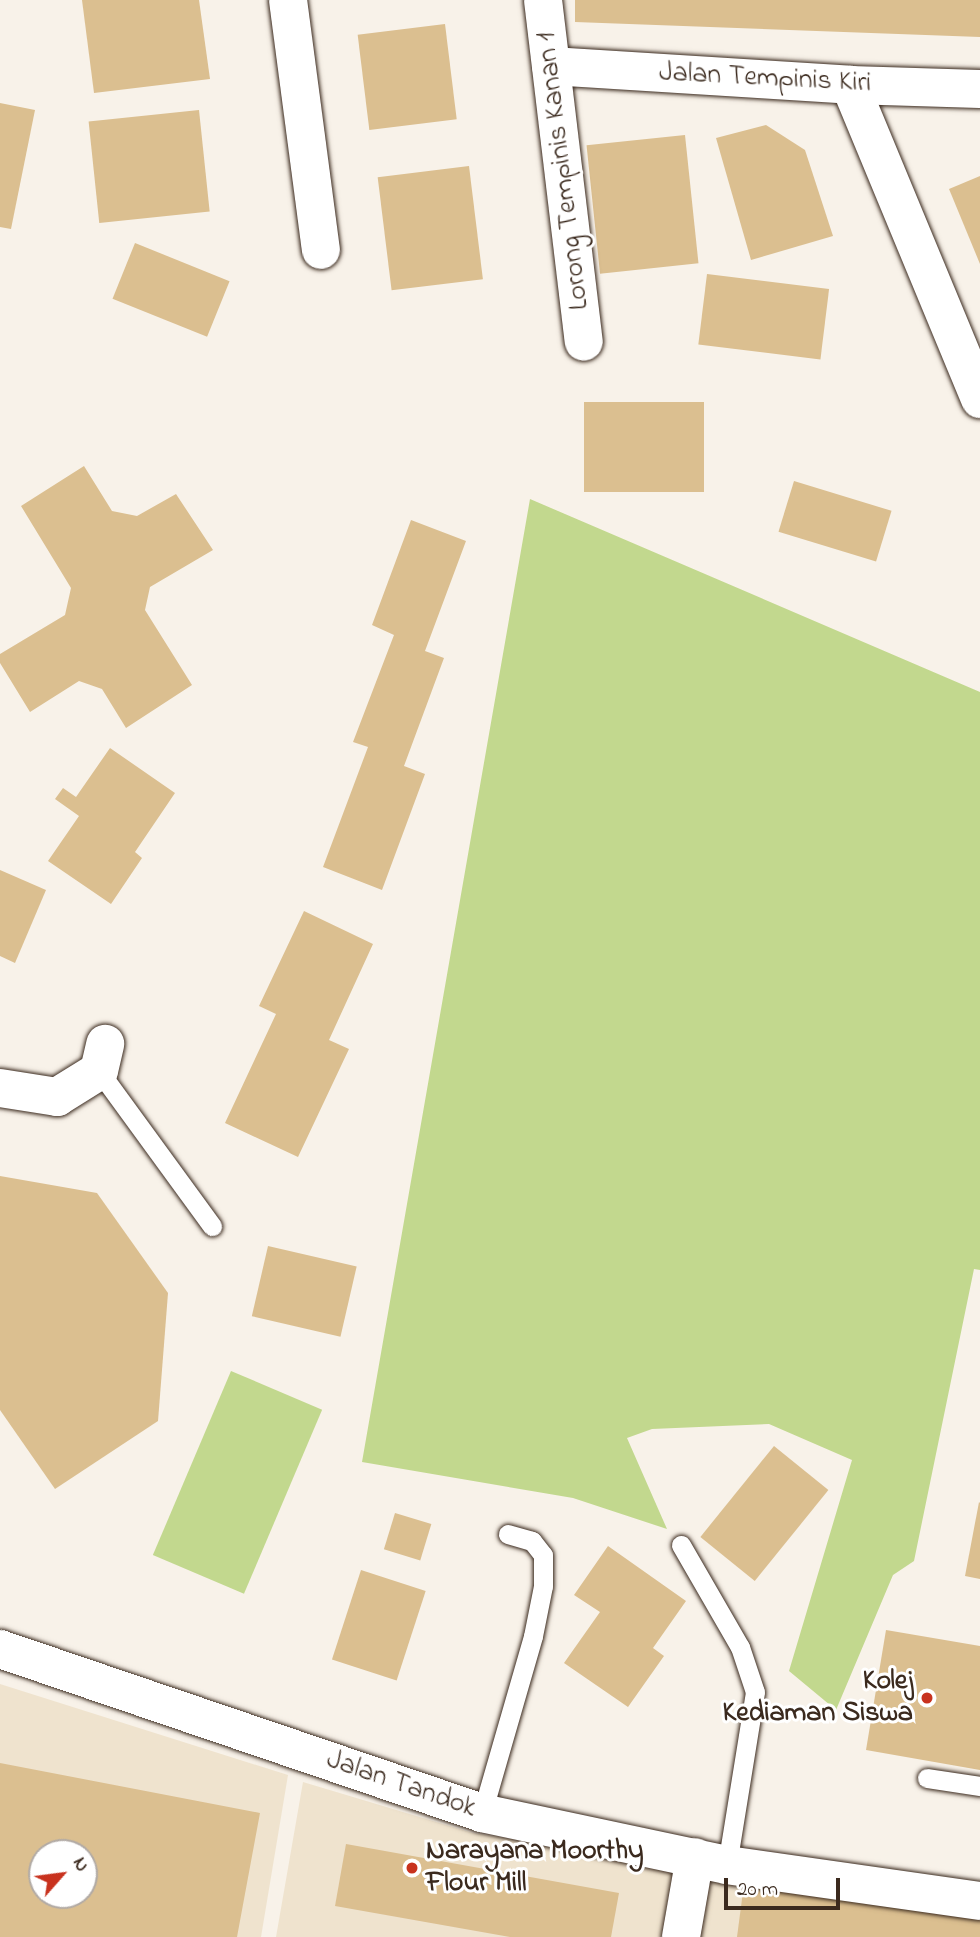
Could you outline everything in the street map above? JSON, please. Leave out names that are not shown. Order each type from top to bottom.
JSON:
[{"type":"street","points":[[288,0],[321,250]]},
{"type":"street","name":"Lorong Tempinis Kanan 1","points":[[543,0],[584,342]]},
{"type":"street","name":"Jalan Tempinis Kiri","points":[[551,66],[850,85],[980,89]]},
{"type":"street","points":[[850,85],[980,400]]},
{"type":"street","points":[[0,1088],[57,1097],[102,1058]]},
{"type":"street","name":"Jalan Tandok","points":[[0,1649],[482,1813],[711,1861],[980,1901]]},
{"type":"street","points":[[681,1937],[711,1861]]},
{"type":"lane","points":[[102,1058],[212,1226]]},
{"type":"lane","points":[[482,1813],[533,1636],[543,1586],[543,1555],[532,1541],[508,1534]]},
{"type":"lane","points":[[681,1545],[740,1647],[755,1692],[711,1861]]},
{"type":"lane","points":[[927,1778],[980,1786]]},
{"type":"shaded area","points":[[0,1684],[288,1775],[261,1937],[0,1937]]},
{"type":"shaded area","points":[[303,1782],[473,1833],[980,1914],[980,1937],[276,1937]]},
{"type":"green space","points":[[530,499],[980,692],[980,1270],[974,1269],[914,1561],[893,1575],[836,1710],[789,1671],[852,1460],[769,1424],[652,1429],[627,1438],[667,1529],[573,1498],[362,1462]]},
{"type":"green space","points":[[231,1371],[322,1410],[244,1594],[153,1555]]},
{"type":"building","points":[[82,0],[199,0],[210,79],[94,93]]},
{"type":"building","points":[[575,0],[980,0],[980,37],[575,22]]},
{"type":"building","points":[[445,24],[457,119],[369,130],[358,35]]},
{"type":"building","points":[[0,103],[35,110],[11,229],[0,227]]},
{"type":"building","points":[[199,110],[210,211],[99,223],[89,122]]},
{"type":"building","points":[[766,125],[805,150],[833,236],[751,260],[716,138]]},
{"type":"building","points":[[685,135],[698,263],[600,274],[587,145]]},
{"type":"building","points":[[469,166],[483,279],[392,290],[378,177]]},
{"type":"building","points":[[980,176],[980,264],[949,189]]},
{"type":"building","points":[[135,243],[230,281],[207,337],[113,299]]},
{"type":"building","points":[[707,274],[829,289],[820,359],[698,344]]},
{"type":"building","points":[[584,402],[704,402],[704,492],[584,492]]},
{"type":"building","points":[[84,466],[112,511],[137,516],[176,494],[213,550],[150,587],[145,610],[192,685],[126,728],[102,689],[79,681],[30,712],[0,663],[0,654],[65,615],[71,588],[21,506]]},
{"type":"building","points":[[794,481],[892,511],[876,562],[779,532]]},
{"type":"building","points":[[411,520],[466,541],[425,651],[444,658],[404,766],[425,774],[382,890],[323,867],[368,747],[353,742],[394,635],[372,625]]},
{"type":"building","points":[[110,748],[175,793],[135,852],[142,858],[111,904],[48,861],[79,816],[55,799],[63,788],[76,797]]},
{"type":"building","points":[[0,870],[46,890],[15,963],[0,956]]},
{"type":"building","points":[[304,911],[373,944],[329,1040],[349,1049],[298,1157],[225,1123],[276,1014],[259,1006]]},
{"type":"building","points":[[0,1176],[97,1193],[168,1293],[158,1421],[55,1489],[0,1410]]},
{"type":"building","points":[[268,1246],[357,1266],[340,1337],[252,1316]]},
{"type":"building","points":[[774,1446],[828,1490],[755,1581],[700,1537]]},
{"type":"building","points":[[980,1503],[980,1579],[965,1576]]},
{"type":"building","points":[[395,1513],[431,1524],[420,1560],[384,1549]]},
{"type":"building","points":[[608,1546],[686,1601],[653,1648],[664,1656],[628,1707],[564,1663],[600,1612],[574,1595]]},
{"type":"building","points":[[361,1570],[426,1591],[397,1680],[332,1659]]},
{"type":"building","name":"Kolej Kediaman Siswa","points":[[886,1630],[980,1646],[980,1770],[866,1750]]},
{"type":"building","points":[[0,1763],[260,1813],[237,1937],[0,1937]]},
{"type":"building","name":"Narayana Moorthy Flour Mill","points":[[346,1844],[619,1893],[611,1937],[510,1937],[335,1906]]},
{"type":"building","points":[[744,1884],[980,1918],[980,1937],[737,1937]]},
{"type":"place","name":"Kolej Kediaman Siswa","points":[[927,1698]]},
{"type":"place","name":"Narayana Moorthy Flour Mill","points":[[412,1868]]}]
